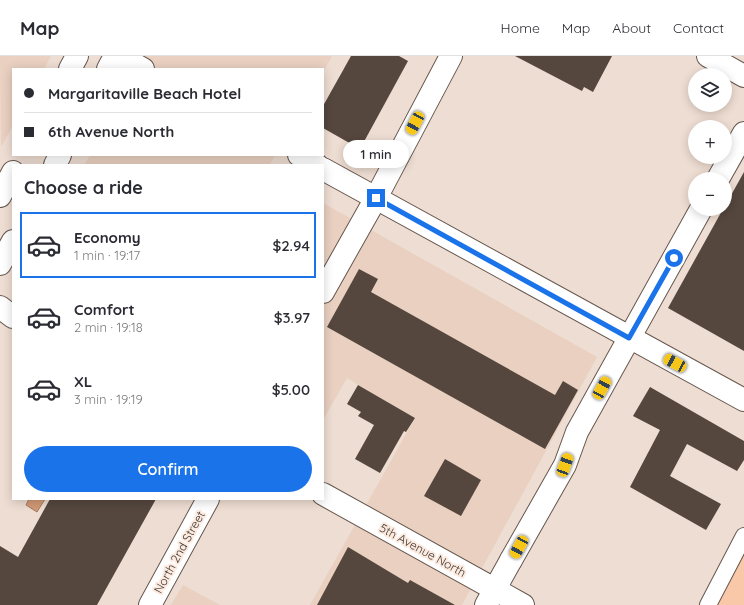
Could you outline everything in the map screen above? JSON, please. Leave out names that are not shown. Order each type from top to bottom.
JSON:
[{"type":"street","points":[[71,68],[77,56]]},
{"type":"street","points":[[109,68],[115,56]]},
{"type":"street","points":[[120,56],[141,68]]},
{"type":"street","points":[[324,290],[376,198],[451,56]]},
{"type":"street","points":[[708,56],[744,76]]},
{"type":"street","points":[[722,172],[744,133]]},
{"type":"street","points":[[301,156],[315,164]]},
{"type":"street","points":[[324,169],[744,400]]},
{"type":"street","points":[[0,196],[12,174]]},
{"type":"street","points":[[490,597],[565,465],[577,432],[698,216]]},
{"type":"street","points":[[0,264],[12,243]]},
{"type":"street","points":[[0,307],[12,316]]},
{"type":"street","name":"5th Avenue North","points":[[324,495],[490,597],[523,605]]},
{"type":"street","name":"North 2nd Street","points":[[150,605],[207,500]]},
{"type":"street","points":[[708,605],[744,536]]},
{"type":"shaded area","points":[[0,56],[51,56],[45,68],[12,68],[12,127],[1,147]]},
{"type":"shaded area","points":[[146,56],[332,56],[324,70],[324,68],[139,68]]},
{"type":"shaded area","points":[[89,156],[274,156],[270,164],[85,164]]},
{"type":"shaded area","points":[[324,204],[597,357],[462,605],[310,605],[415,418],[347,378],[324,418]]},
{"type":"shaded area","points":[[28,500],[44,500],[37,512],[26,505]]},
{"type":"shaded area","points":[[744,543],[744,605],[709,605]]},
{"type":"shaded area","points":[[183,585],[220,605],[171,605]]},
{"type":"building","points":[[351,56],[399,56],[408,61],[360,149],[324,129],[324,104]]},
{"type":"building","points":[[515,56],[612,56],[593,92],[584,87],[582,91]]},
{"type":"building","points":[[744,172],[744,351],[668,308],[719,216],[732,216],[732,193]]},
{"type":"building","points":[[359,269],[378,279],[371,292],[555,395],[563,381],[578,390],[545,449],[327,327]]},
{"type":"building","points":[[358,385],[415,418],[406,432],[404,431],[380,473],[355,459],[374,425],[358,416],[361,412],[347,404]]},
{"type":"building","points":[[650,387],[744,441],[744,460],[737,471],[687,444],[670,476],[721,504],[706,530],[630,487],[660,430],[633,416]]},
{"type":"building","points":[[445,459],[481,480],[461,516],[424,496]]},
{"type":"building","points":[[49,500],[155,500],[97,605],[0,605],[0,546],[18,557]]},
{"type":"building","points":[[348,547],[408,583],[410,580],[455,605],[317,605]]},
{"type":"route","points":[[376,198],[629,338],[674,258]]}]
